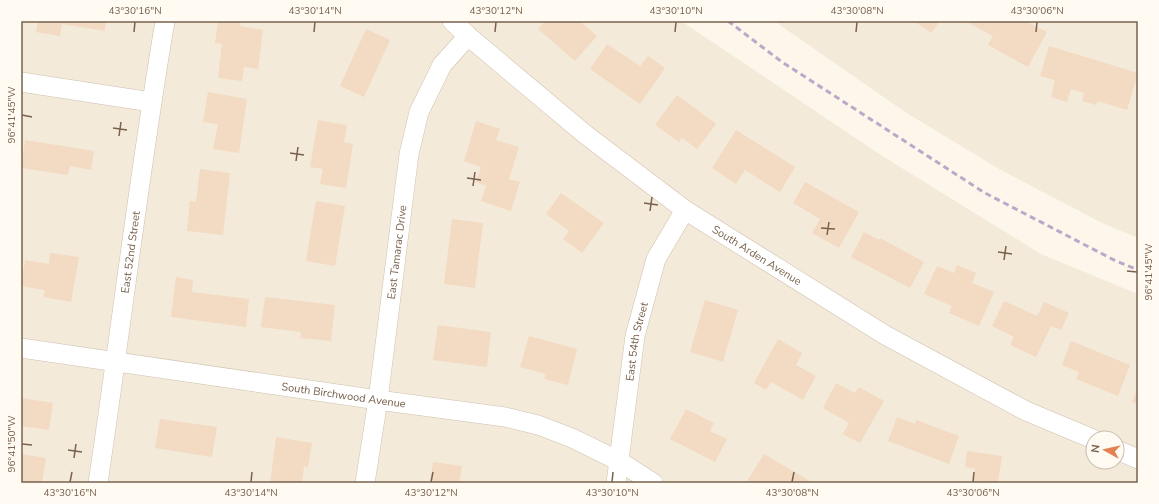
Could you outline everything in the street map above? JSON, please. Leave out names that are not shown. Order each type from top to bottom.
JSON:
[{"type":"street","name":"East 52nd Street","points":[[98,483],[117,362],[151,102],[165,21]]},
{"type":"street","name":"South Arden Avenue","points":[[452,21],[586,135],[685,210],[885,335],[1026,411],[1085,437]]},
{"type":"street","name":"East Tamarac Drive","points":[[365,483],[378,400],[409,154],[419,112],[442,65],[468,36]]},
{"type":"street","points":[[21,82],[151,102]]},
{"type":"street","name":"East 54th Street","points":[[616,483],[635,336],[656,259],[685,210]]},
{"type":"street","name":"South Birchwood Avenue","points":[[21,348],[505,417],[538,425],[572,438],[619,461],[653,483]]},
{"type":"street","points":[[1125,453],[1138,459]]},
{"type":"shaded area","points":[[21,21],[681,21],[884,157],[1041,254],[1138,294],[1138,483],[21,483]]},
{"type":"shaded area","points":[[774,21],[1138,21],[1138,238],[1104,224],[999,169],[905,112]]},
{"type":"building","points":[[38,21],[106,21],[105,31],[62,24],[60,36],[36,32]]},
{"type":"building","points":[[218,21],[241,21],[240,26],[263,30],[258,69],[244,67],[242,81],[218,78],[222,44],[215,43]]},
{"type":"building","points":[[545,21],[580,21],[597,36],[575,61],[538,29]]},
{"type":"building","points":[[914,21],[940,21],[931,33]]},
{"type":"building","points":[[965,21],[1026,21],[1047,32],[1028,67],[988,45],[993,36]]},
{"type":"building","points":[[366,29],[390,40],[364,97],[340,86]]},
{"type":"building","points":[[607,44],[640,66],[648,56],[665,68],[640,104],[590,69]]},
{"type":"building","points":[[1049,46],[1138,73],[1127,110],[1098,101],[1096,105],[1082,101],[1084,93],[1071,89],[1067,102],[1051,97],[1055,80],[1040,76]]},
{"type":"building","points":[[208,92],[247,99],[239,153],[213,149],[218,124],[203,122]]},
{"type":"building","points":[[677,95],[716,124],[697,149],[682,138],[679,142],[655,125]]},
{"type":"building","points":[[318,120],[347,125],[344,142],[353,144],[346,188],[320,184],[323,169],[310,167]]},
{"type":"building","points":[[476,121],[500,129],[496,140],[519,147],[509,179],[520,182],[511,211],[481,201],[486,186],[476,182],[481,167],[464,161]]},
{"type":"building","points":[[736,130],[795,167],[780,192],[745,170],[736,184],[712,168]]},
{"type":"building","points":[[25,140],[94,151],[91,170],[70,166],[68,175],[21,168]]},
{"type":"building","points":[[200,169],[230,173],[223,235],[187,231],[190,201],[196,202]]},
{"type":"building","points":[[805,182],[859,212],[839,248],[812,233],[820,219],[793,203]]},
{"type":"building","points":[[561,193],[604,223],[582,253],[563,239],[569,231],[546,214]]},
{"type":"building","points":[[316,201],[345,206],[335,266],[306,261]]},
{"type":"building","points":[[452,219],[483,223],[475,288],[444,284]]},
{"type":"building","points":[[864,232],[879,240],[880,238],[924,262],[910,288],[851,257]]},
{"type":"building","points":[[50,253],[79,257],[71,302],[43,297],[45,290],[21,286],[25,260],[49,264]]},
{"type":"building","points":[[957,265],[976,273],[972,283],[994,292],[979,326],[949,313],[952,306],[924,294],[937,266],[954,273]]},
{"type":"building","points":[[176,277],[193,280],[192,292],[249,299],[246,327],[171,317]]},
{"type":"building","points":[[265,297],[335,305],[331,341],[300,338],[301,332],[261,327]]},
{"type":"building","points":[[705,300],[738,310],[723,362],[690,352]]},
{"type":"building","points":[[1004,301],[1037,316],[1044,302],[1069,313],[1061,330],[1051,326],[1036,357],[1010,345],[1014,337],[992,326]]},
{"type":"building","points":[[438,325],[491,332],[487,367],[433,360]]},
{"type":"building","points":[[529,336],[577,349],[568,385],[544,379],[546,374],[520,367]]},
{"type":"building","points":[[778,339],[802,353],[796,365],[816,376],[803,400],[771,382],[766,390],[754,383]]},
{"type":"building","points":[[1071,341],[1130,365],[1118,396],[1076,379],[1079,372],[1062,365]]},
{"type":"building","points":[[836,383],[855,393],[859,387],[884,401],[860,443],[843,434],[849,423],[823,408]]},
{"type":"building","points":[[1138,388],[1138,404],[1132,402]]},
{"type":"building","points":[[21,398],[53,403],[49,430],[21,426]]},
{"type":"building","points":[[686,409],[714,423],[710,431],[727,439],[715,462],[670,439]]},
{"type":"building","points":[[897,417],[915,424],[916,420],[959,436],[949,464],[888,441]]},
{"type":"building","points":[[160,419],[217,427],[212,457],[155,448]]},
{"type":"building","points":[[276,437],[312,443],[308,467],[304,466],[302,483],[270,483]]},
{"type":"building","points":[[967,451],[1002,456],[998,483],[973,483],[975,469],[965,467]]},
{"type":"building","points":[[21,454],[46,458],[42,483],[21,483]]},
{"type":"building","points":[[764,454],[813,483],[746,483]]},
{"type":"building","points":[[433,462],[462,466],[459,483],[430,483]]},
{"type":"railway","points":[[728,21],[782,62],[985,193],[1114,260],[1138,270]]}]
